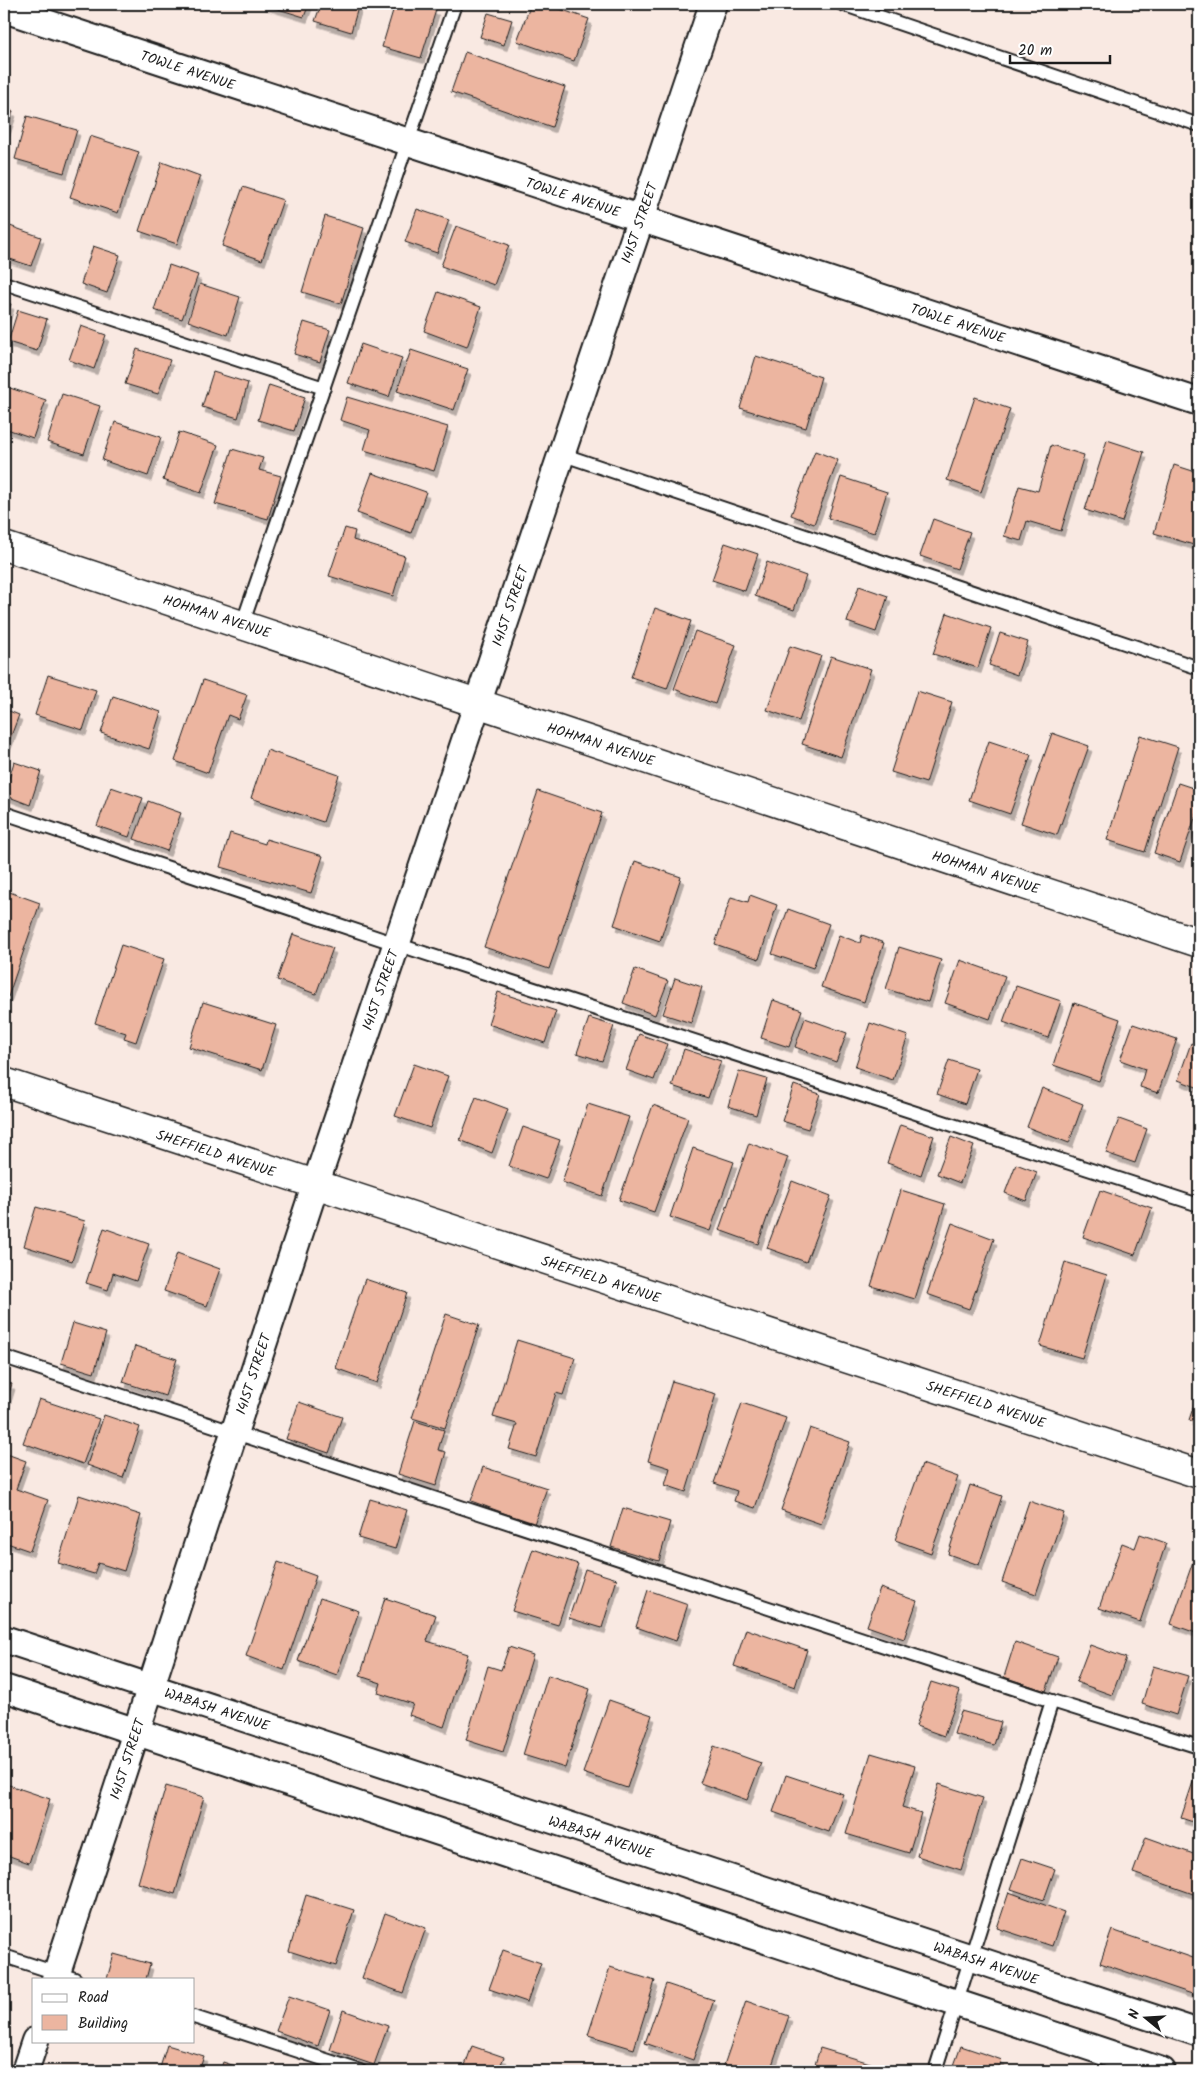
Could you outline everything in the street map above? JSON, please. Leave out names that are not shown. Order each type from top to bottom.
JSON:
[{"type":"main road","name":"HOHMAN AVENUE","points":[[4,546],[1199,943]]},
{"type":"main road","name":"SHEFFIELD AVENUE","points":[[4,1082],[314,1186],[1199,1474]]},
{"type":"street","name":"141ST STREET","points":[[62,1977],[150,1687],[314,1186],[713,4]]},
{"type":"street","name":"TOWLE AVENUE","points":[[4,9],[1199,402]]},
{"type":"street","name":"WABASH AVENUE","points":[[4,1639],[1199,2033]]},
{"type":"street","points":[[4,1688],[1162,2071]]},
{"type":"street","points":[[25,2071],[35,2042]]},
{"type":"lane","points":[[242,625],[455,4]]},
{"type":"lane","points":[[842,4],[1199,125]]},
{"type":"lane","points":[[4,283],[324,388]]},
{"type":"lane","points":[[561,454],[1199,668]]},
{"type":"lane","points":[[4,813],[396,944],[1199,1205]]},
{"type":"lane","points":[[4,1358],[1052,1701],[1199,1747]]},
{"type":"lane","points":[[935,2071],[972,1959],[1052,1701]]},
{"type":"lane","points":[[4,1956],[62,1977]]},
{"type":"lane","points":[[195,2017],[360,2071]]},
{"type":"building","points":[[262,4],[309,4],[304,17]]},
{"type":"building","points":[[321,4],[359,4],[351,32],[315,21]]},
{"type":"building","points":[[395,4],[415,4],[436,10],[421,58],[382,47]]},
{"type":"building","points":[[531,4],[545,4],[589,19],[574,61],[517,41]]},
{"type":"building","points":[[488,13],[512,20],[504,45],[480,37]]},
{"type":"building","points":[[465,52],[565,87],[552,127],[451,92]]},
{"type":"building","points":[[4,108],[13,111],[4,139]]},
{"type":"building","points":[[27,116],[77,130],[64,173],[15,159]]},
{"type":"building","points":[[90,136],[139,152],[118,213],[70,197]]},
{"type":"building","points":[[162,162],[200,176],[177,244],[139,231]]},
{"type":"building","points":[[243,187],[283,200],[262,260],[222,246]]},
{"type":"building","points":[[417,209],[449,220],[437,253],[405,242]]},
{"type":"building","points":[[325,216],[364,228],[341,304],[302,292]]},
{"type":"building","points":[[10,226],[41,237],[31,266],[4,257],[4,243]]},
{"type":"building","points":[[456,226],[509,245],[494,285],[441,266]]},
{"type":"building","points":[[93,246],[120,255],[107,293],[81,284]]},
{"type":"building","points":[[169,265],[198,275],[182,319],[154,310]]},
{"type":"building","points":[[200,284],[240,297],[228,335],[188,321]]},
{"type":"building","points":[[438,292],[481,307],[467,347],[424,331]]},
{"type":"building","points":[[4,302],[11,304],[4,326]]},
{"type":"building","points":[[18,310],[47,319],[37,351],[8,342]]},
{"type":"building","points":[[304,322],[330,330],[320,362],[294,354]]},
{"type":"building","points":[[81,326],[106,335],[94,369],[69,360]]},
{"type":"building","points":[[361,344],[402,358],[389,397],[348,383]]},
{"type":"building","points":[[137,349],[170,360],[158,394],[125,384]]},
{"type":"building","points":[[411,350],[468,369],[454,410],[397,391]]},
{"type":"building","points":[[756,356],[821,377],[806,428],[740,408]]},
{"type":"building","points":[[213,372],[248,383],[238,418],[202,407]]},
{"type":"building","points":[[269,385],[305,397],[294,431],[258,420]]},
{"type":"building","points":[[4,386],[46,400],[33,438],[4,428]]},
{"type":"building","points":[[62,394],[100,406],[84,454],[47,442]]},
{"type":"building","points":[[347,397],[448,427],[434,471],[364,450],[370,430],[340,420]]},
{"type":"building","points":[[975,397],[1010,409],[981,492],[947,480]]},
{"type":"building","points":[[115,422],[161,437],[148,476],[102,460]]},
{"type":"building","points":[[179,432],[218,445],[201,493],[163,480]]},
{"type":"building","points":[[1107,440],[1144,452],[1122,522],[1085,510]]},
{"type":"building","points":[[1051,445],[1084,455],[1061,531],[1027,521],[1021,541],[1004,536],[1019,486],[1038,491]]},
{"type":"building","points":[[232,449],[263,458],[259,470],[281,476],[268,519],[215,504]]},
{"type":"building","points":[[815,451],[838,460],[814,524],[791,515]]},
{"type":"building","points":[[1174,465],[1199,473],[1199,539],[1197,546],[1154,533]]},
{"type":"building","points":[[372,473],[426,492],[411,533],[357,513]]},
{"type":"building","points":[[841,477],[887,492],[874,533],[828,518]]},
{"type":"building","points":[[933,519],[970,532],[957,569],[920,556]]},
{"type":"building","points":[[345,528],[355,531],[353,540],[405,556],[393,596],[329,576]]},
{"type":"building","points":[[725,543],[758,554],[745,591],[712,580]]},
{"type":"building","points":[[767,562],[806,576],[794,610],[755,596]]},
{"type":"building","points":[[859,586],[888,596],[876,632],[847,622]]},
{"type":"building","points":[[655,608],[691,621],[667,689],[631,677]]},
{"type":"building","points":[[947,613],[991,628],[978,668],[933,654]]},
{"type":"building","points":[[695,631],[736,645],[715,704],[674,689]]},
{"type":"building","points":[[1000,633],[1028,642],[1017,675],[989,665]]},
{"type":"building","points":[[790,646],[821,656],[799,721],[767,710]]},
{"type":"building","points":[[831,656],[871,669],[841,757],[802,744]]},
{"type":"building","points":[[48,675],[96,690],[83,730],[35,715]]},
{"type":"building","points":[[203,680],[247,695],[238,719],[228,715],[208,773],[175,761]]},
{"type":"building","points":[[917,691],[952,702],[926,783],[891,772]]},
{"type":"building","points":[[113,696],[161,712],[149,749],[101,733]]},
{"type":"building","points":[[4,709],[19,715],[6,749],[4,748]]},
{"type":"building","points":[[1052,733],[1089,746],[1057,835],[1021,823]]},
{"type":"building","points":[[1140,735],[1178,747],[1145,852],[1107,840]]},
{"type":"building","points":[[989,741],[1031,755],[1010,814],[969,800]]},
{"type":"building","points":[[267,750],[339,775],[323,822],[251,798]]},
{"type":"building","points":[[14,762],[41,771],[30,805],[4,795]]},
{"type":"building","points":[[1178,783],[1199,790],[1199,806],[1180,862],[1154,853]]},
{"type":"building","points":[[111,787],[143,798],[129,837],[97,826]]},
{"type":"building","points":[[538,791],[602,813],[549,969],[484,947]]},
{"type":"building","points":[[148,801],[181,813],[167,851],[134,839]]},
{"type":"building","points":[[230,833],[265,844],[266,839],[323,856],[311,893],[220,867]]},
{"type":"building","points":[[635,861],[681,877],[660,941],[614,925]]},
{"type":"building","points":[[4,890],[40,903],[8,997],[4,996]]},
{"type":"building","points":[[750,895],[777,905],[759,959],[715,944],[731,897],[748,902]]},
{"type":"building","points":[[788,909],[829,924],[813,968],[772,954]]},
{"type":"building","points":[[293,934],[333,948],[316,994],[277,980]]},
{"type":"building","points":[[839,935],[860,943],[862,935],[884,943],[864,1002],[821,987]]},
{"type":"building","points":[[121,945],[164,959],[136,1042],[124,1038],[126,1033],[95,1023]]},
{"type":"building","points":[[899,947],[941,960],[928,1002],[886,989]]},
{"type":"building","points":[[960,960],[1005,976],[990,1019],[945,1003]]},
{"type":"building","points":[[635,969],[668,981],[655,1015],[623,1003]]},
{"type":"building","points":[[675,978],[702,987],[691,1023],[663,1014]]},
{"type":"building","points":[[1016,986],[1061,1001],[1048,1038],[1003,1022]]},
{"type":"building","points":[[498,992],[556,1011],[545,1043],[488,1024]]},
{"type":"building","points":[[773,1000],[802,1010],[789,1047],[761,1038]]},
{"type":"building","points":[[203,1002],[276,1025],[262,1070],[189,1047]]},
{"type":"building","points":[[1074,1003],[1120,1019],[1099,1081],[1053,1065]]},
{"type":"building","points":[[589,1018],[614,1026],[602,1061],[577,1053]]},
{"type":"building","points":[[805,1018],[847,1033],[836,1062],[795,1047]]},
{"type":"building","points":[[870,1023],[908,1036],[893,1080],[855,1067]]},
{"type":"building","points":[[1133,1024],[1177,1039],[1158,1093],[1140,1087],[1145,1069],[1120,1060]]},
{"type":"building","points":[[639,1034],[667,1044],[654,1080],[626,1070]]},
{"type":"building","points":[[1191,1043],[1199,1046],[1199,1088],[1178,1080]]},
{"type":"building","points":[[684,1049],[721,1061],[708,1098],[672,1086]]},
{"type":"building","points":[[949,1060],[977,1069],[965,1104],[937,1094]]},
{"type":"building","points":[[414,1064],[448,1076],[430,1128],[395,1116]]},
{"type":"building","points":[[739,1071],[767,1079],[756,1115],[728,1106]]},
{"type":"building","points":[[794,1085],[820,1094],[808,1129],[782,1121]]},
{"type":"building","points":[[1042,1088],[1083,1104],[1069,1143],[1027,1127]]},
{"type":"building","points":[[476,1097],[508,1109],[492,1153],[460,1140]]},
{"type":"building","points":[[588,1104],[629,1117],[602,1196],[562,1182]]},
{"type":"building","points":[[653,1105],[688,1118],[654,1212],[619,1200]]},
{"type":"building","points":[[1119,1119],[1147,1129],[1135,1163],[1106,1153]]},
{"type":"building","points":[[900,1125],[934,1136],[921,1175],[887,1163]]},
{"type":"building","points":[[523,1127],[560,1140],[546,1179],[509,1166]]},
{"type":"building","points":[[951,1137],[974,1146],[960,1183],[937,1174]]},
{"type":"building","points":[[749,1143],[788,1157],[758,1244],[719,1230]]},
{"type":"building","points":[[693,1148],[734,1162],[710,1231],[670,1217]]},
{"type":"building","points":[[1016,1164],[1037,1172],[1026,1201],[1005,1193]]},
{"type":"building","points":[[792,1181],[831,1196],[806,1262],[767,1248]]},
{"type":"building","points":[[901,1190],[945,1204],[915,1299],[871,1286]]},
{"type":"building","points":[[1100,1190],[1152,1208],[1135,1255],[1083,1237]]},
{"type":"building","points":[[36,1207],[85,1221],[72,1261],[24,1246]]},
{"type":"building","points":[[952,1223],[994,1239],[969,1309],[927,1294]]},
{"type":"building","points":[[104,1228],[149,1244],[136,1281],[113,1273],[108,1290],[86,1283]]},
{"type":"building","points":[[177,1253],[220,1269],[207,1306],[164,1291]]},
{"type":"building","points":[[1065,1262],[1107,1275],[1082,1358],[1040,1346]]},
{"type":"building","points":[[365,1279],[407,1293],[377,1383],[335,1368]]},
{"type":"building","points":[[446,1314],[479,1325],[445,1428],[412,1418]]},
{"type":"building","points":[[73,1323],[106,1333],[94,1373],[61,1363]]},
{"type":"building","points":[[517,1340],[575,1358],[563,1395],[556,1393],[536,1457],[509,1449],[517,1424],[493,1417]]},
{"type":"building","points":[[135,1346],[177,1359],[165,1396],[123,1382]]},
{"type":"building","points":[[672,1381],[716,1394],[686,1492],[665,1485],[670,1468],[648,1461]]},
{"type":"building","points":[[4,1382],[12,1384],[4,1410]]},
{"type":"building","points":[[1199,1390],[1199,1424],[1189,1420]]},
{"type":"building","points":[[39,1399],[99,1419],[83,1464],[23,1443]]},
{"type":"building","points":[[299,1402],[342,1417],[329,1453],[286,1439]]},
{"type":"building","points":[[742,1403],[786,1418],[755,1508],[734,1501],[737,1491],[714,1483]]},
{"type":"building","points":[[104,1415],[140,1427],[123,1478],[87,1465]]},
{"type":"building","points":[[415,1421],[444,1430],[438,1450],[446,1452],[436,1486],[398,1474]]},
{"type":"building","points":[[810,1428],[850,1442],[821,1524],[781,1510]]},
{"type":"building","points":[[4,1453],[26,1461],[16,1489],[48,1500],[30,1551],[4,1542]]},
{"type":"building","points":[[922,1464],[958,1477],[931,1553],[895,1540]]},
{"type":"building","points":[[483,1467],[547,1488],[534,1524],[471,1501]]},
{"type":"building","points":[[970,1485],[1002,1496],[979,1565],[948,1554]]},
{"type":"building","points":[[79,1495],[141,1515],[124,1571],[98,1563],[94,1574],[58,1563]]},
{"type":"building","points":[[370,1499],[407,1510],[395,1549],[358,1538]]},
{"type":"building","points":[[1029,1501],[1064,1513],[1036,1594],[1002,1582]]},
{"type":"building","points":[[623,1508],[670,1522],[659,1561],[611,1547]]},
{"type":"building","points":[[1140,1534],[1166,1543],[1140,1622],[1099,1608],[1122,1543],[1135,1548]]},
{"type":"building","points":[[533,1549],[578,1564],[558,1625],[512,1611]]},
{"type":"building","points":[[1195,1556],[1199,1557],[1199,1634],[1171,1624]]},
{"type":"building","points":[[278,1562],[316,1576],[284,1670],[246,1656]]},
{"type":"building","points":[[585,1569],[617,1579],[602,1628],[569,1618]]},
{"type":"building","points":[[880,1588],[917,1601],[904,1639],[867,1626]]},
{"type":"building","points":[[648,1590],[688,1604],[676,1641],[636,1627]]},
{"type":"building","points":[[320,1598],[359,1611],[337,1675],[298,1661]]},
{"type":"building","points":[[385,1598],[436,1615],[427,1641],[468,1654],[444,1727],[409,1715],[413,1704],[378,1693],[381,1683],[360,1676]]},
{"type":"building","points":[[746,1629],[807,1650],[795,1687],[734,1666]]},
{"type":"building","points":[[1015,1642],[1058,1657],[1046,1691],[1004,1677]]},
{"type":"building","points":[[1090,1645],[1126,1658],[1112,1695],[1076,1682]]},
{"type":"building","points":[[509,1647],[533,1655],[503,1752],[466,1740],[488,1666],[501,1670]]},
{"type":"building","points":[[1153,1666],[1188,1676],[1176,1715],[1142,1704]]},
{"type":"building","points":[[548,1675],[590,1689],[565,1768],[523,1755]]},
{"type":"building","points":[[931,1682],[960,1691],[944,1736],[916,1726]]},
{"type":"building","points":[[609,1700],[652,1715],[627,1788],[583,1773]]},
{"type":"building","points":[[961,1711],[1001,1722],[994,1745],[954,1734]]},
{"type":"building","points":[[714,1746],[761,1763],[747,1800],[700,1783]]},
{"type":"building","points":[[871,1753],[915,1766],[902,1807],[921,1813],[909,1853],[846,1834]]},
{"type":"building","points":[[1196,1773],[1199,1774],[1199,1824],[1181,1818]]},
{"type":"building","points":[[786,1775],[843,1794],[829,1832],[773,1812]]},
{"type":"building","points":[[6,1784],[50,1799],[29,1863],[4,1854]]},
{"type":"building","points":[[939,1784],[983,1798],[961,1870],[917,1856]]},
{"type":"building","points":[[166,1786],[204,1797],[175,1894],[138,1883]]},
{"type":"building","points":[[1146,1837],[1199,1856],[1199,1896],[1133,1873]]},
{"type":"building","points":[[1022,1858],[1055,1869],[1044,1900],[1011,1889]]},
{"type":"building","points":[[1009,1892],[1064,1912],[1052,1946],[997,1928]]},
{"type":"building","points":[[306,1895],[354,1910],[336,1966],[289,1951]]},
{"type":"building","points":[[385,1913],[426,1928],[403,1993],[362,1978]]},
{"type":"building","points":[[1112,1930],[1199,1960],[1199,1983],[1195,1995],[1100,1963]]},
{"type":"building","points":[[503,1950],[541,1963],[527,2002],[489,1989]]},
{"type":"building","points":[[114,1954],[150,1964],[146,1978],[107,1978]]},
{"type":"building","points":[[610,1967],[655,1981],[634,2049],[588,2035]]},
{"type":"building","points":[[666,1984],[714,2000],[693,2060],[645,2043]]},
{"type":"building","points":[[289,1996],[330,2010],[318,2046],[276,2031]]},
{"type":"building","points":[[746,2001],[789,2016],[770,2071],[722,2071]]},
{"type":"building","points":[[343,2010],[388,2026],[374,2065],[330,2050]]},
{"type":"building","points":[[167,2045],[204,2056],[199,2071],[159,2071]]},
{"type":"building","points":[[472,2046],[504,2057],[498,2071],[463,2071]]},
{"type":"building","points":[[961,2046],[1002,2060],[998,2071],[952,2071]]},
{"type":"building","points":[[820,2048],[890,2069],[889,2071],[813,2071]]},
{"type":"building","points":[[223,2062],[250,2071],[220,2071]]}]
